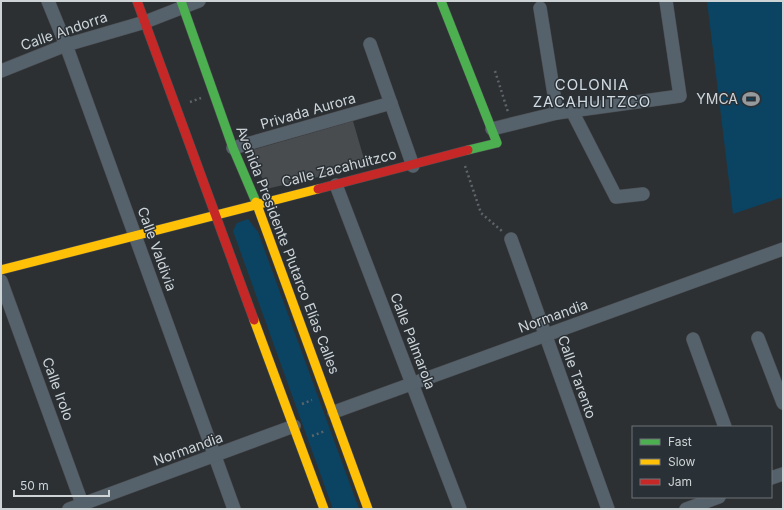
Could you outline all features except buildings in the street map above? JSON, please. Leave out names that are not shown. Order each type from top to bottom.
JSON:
[{"type":"main road","points":[[137,1],[324,509]]},
{"type":"main road","points":[[442,1],[492,129]]},
{"type":"main road","name":"Avenida Presidente Plutarco Elías Calles","points":[[182,4],[215,93],[233,148],[257,205],[328,395],[368,509]]},
{"type":"main road","name":"Calle Zacahuitzco","points":[[1,270],[461,154],[497,143],[492,129]]},
{"type":"street","name":"Calle Valdivia","points":[[48,1],[66,45],[136,236],[214,457],[234,509]]},
{"type":"street","name":"Calle Andorra","points":[[1,71],[66,45],[145,22],[182,4],[199,1]]},
{"type":"street","points":[[492,129],[557,113],[680,96],[666,1]]},
{"type":"street","points":[[540,8],[557,113]]},
{"type":"street","points":[[370,44],[413,166]]},
{"type":"street","name":"Privada Aurora","points":[[233,148],[391,103]]},
{"type":"street","points":[[572,111],[616,197],[644,194]]},
{"type":"street","name":"Calle Palmarola","points":[[336,185],[460,509]]},
{"type":"street","name":"Calle Tarento","points":[[511,239],[608,509]]},
{"type":"street","name":"Normandia","points":[[334,412],[783,249]]},
{"type":"street","name":"Calle Irolo","points":[[1,281],[83,506]]},
{"type":"street","points":[[758,338],[783,403]]},
{"type":"street","points":[[693,339],[725,426]]},
{"type":"street","name":"Normandia","points":[[69,509],[83,506],[294,426]]},
{"type":"street","points":[[772,478],[783,474]]},
{"type":"street","points":[[686,509],[716,498]]},
{"type":"path","points":[[495,71],[512,124]]},
{"type":"path","points":[[176,106],[215,93]]},
{"type":"path","points":[[461,154],[481,213],[511,239]]},
{"type":"path","points":[[288,409],[328,395]]},
{"type":"path","points":[[299,440],[339,426]]},
{"type":"shaded area","name":"YMCA","points":[[707,1],[783,1],[783,197],[733,214]]},
{"type":"shaded area","points":[[248,219],[258,232],[359,509],[333,509],[233,231],[237,223]]},
{"type":"traffic: fast","points":[[181,1],[233,148],[256,202]]},
{"type":"traffic: fast","points":[[441,1],[497,143],[468,150]]},
{"type":"traffic: slow","points":[[1,270],[318,189]]},
{"type":"traffic: slow","points":[[256,202],[368,509]]},
{"type":"traffic: slow","points":[[254,320],[324,509]]},
{"type":"traffic: jam","points":[[137,1],[254,320]]},
{"type":"traffic: jam","points":[[318,189],[468,150]]},
{"type":"place","name":"YMCA","points":[[751,99]]},
{"type":"district","name":"COLONIA ZACAHUITZCO","points":[[592,94]]}]
